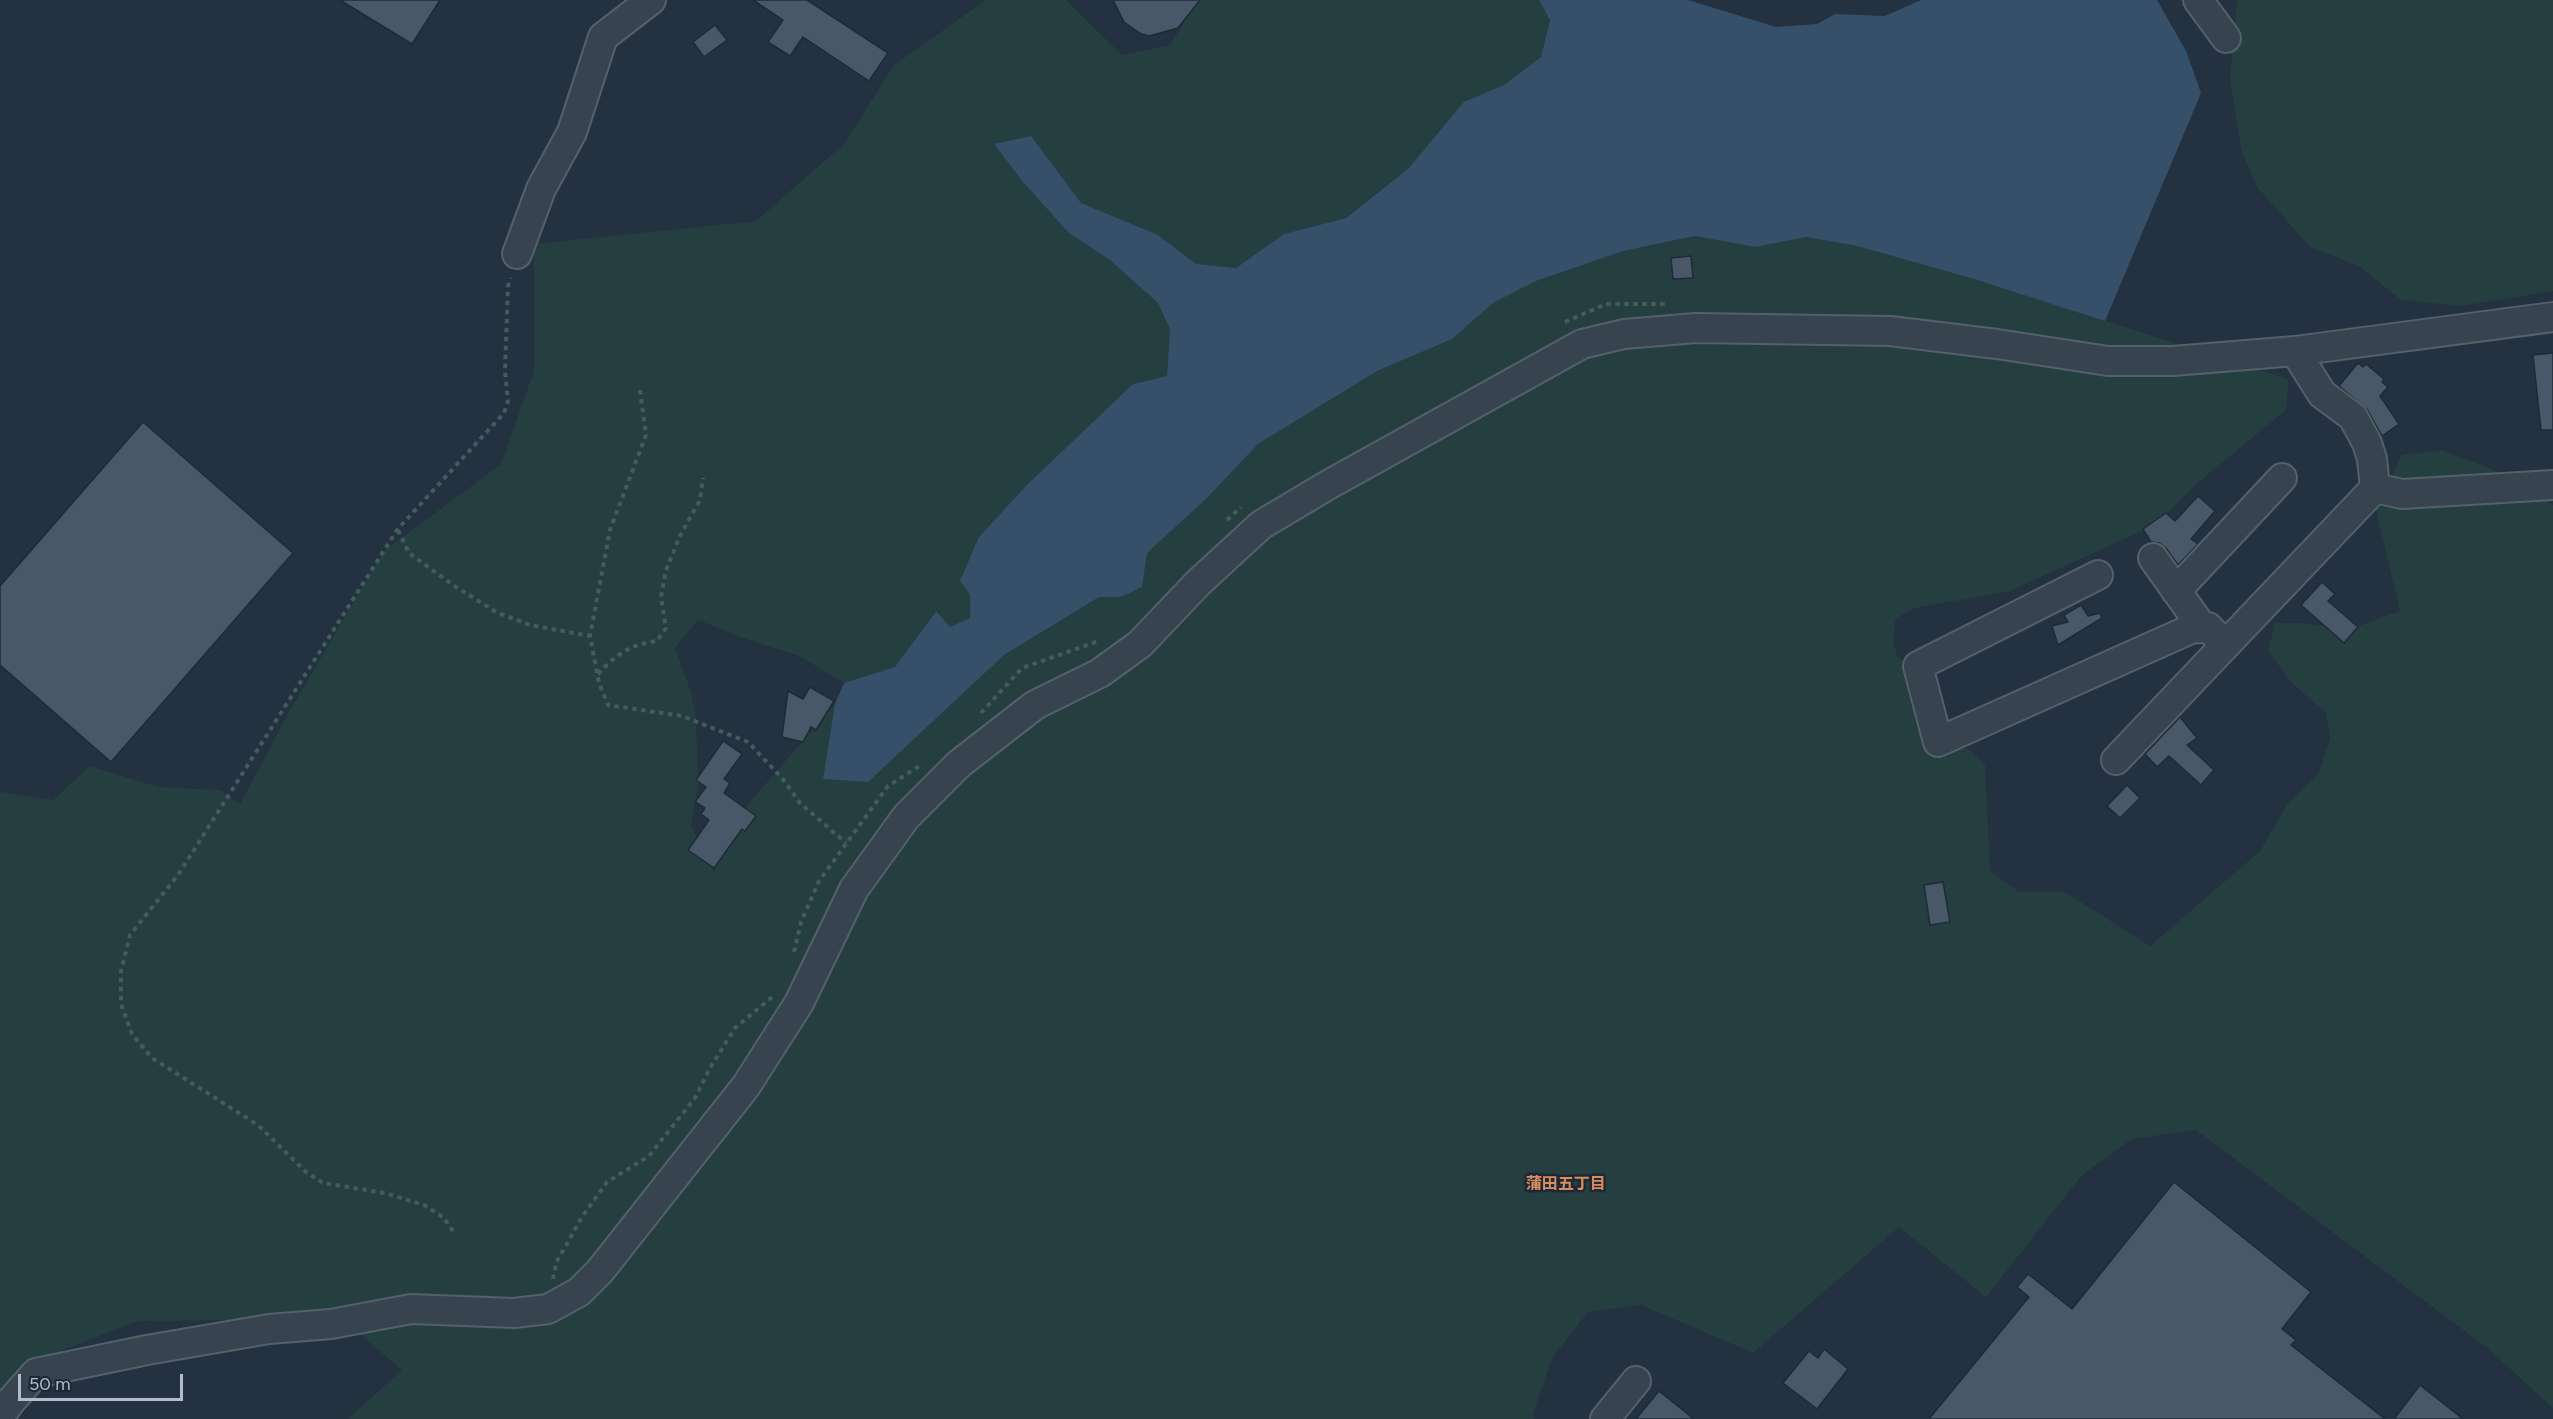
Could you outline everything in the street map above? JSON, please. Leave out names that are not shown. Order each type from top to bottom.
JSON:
[{"type":"street","points":[[517,254],[542,189],[572,132],[603,37],[651,0]]},
{"type":"street","points":[[2198,0],[2226,38]]},
{"type":"street","points":[[0,1416],[10,1401],[36,1373],[147,1350],[269,1329],[330,1324],[411,1308],[514,1313],[548,1310],[579,1292],[600,1271],[746,1086],[799,1003],[854,889],[906,818],[959,764],[1035,705],[1100,673],[1140,644],[1198,583],[1261,525],[1328,485],[1582,344],[1624,334],[1696,328],[1890,332],[1997,344],[2108,361],[2173,361],[2295,351],[2553,317]]},
{"type":"street","points":[[2116,759],[2375,488],[2372,459],[2367,443],[2353,417],[2322,394],[2295,351]]},
{"type":"street","points":[[2176,591],[2282,478]]},
{"type":"street","points":[[2375,488],[2402,494],[2553,485]]},
{"type":"street","points":[[2153,558],[2202,627]]},
{"type":"street","points":[[2098,575],[1918,666],[1938,742],[2192,629],[2208,627],[2225,645]]},
{"type":"street","points":[[1605,1419],[1636,1381]]},
{"type":"path","points":[[453,1231],[444,1217],[424,1204],[386,1193],[323,1183],[306,1172],[258,1125],[152,1058],[132,1034],[121,1004],[121,971],[130,935],[178,875],[398,530],[504,412],[508,400],[505,371],[508,286],[517,254]]},
{"type":"path","points":[[1563,324],[1606,304],[1672,304]]},
{"type":"path","points":[[640,390],[646,435],[610,530],[590,636],[598,675],[608,705],[682,716],[748,742],[782,778],[800,802],[846,843]]},
{"type":"path","points":[[598,675],[616,656],[635,646],[657,641],[666,628],[662,597],[666,570],[680,536],[700,500],[703,478]]},
{"type":"path","points":[[1222,525],[1236,510],[1246,505]]},
{"type":"path","points":[[398,530],[409,553],[496,612],[530,625],[590,636]]},
{"type":"path","points":[[975,718],[1022,668],[1105,639]]},
{"type":"path","points":[[794,953],[801,922],[819,881],[888,786],[926,761]]},
{"type":"path","points":[[548,1310],[556,1263],[588,1208],[607,1182],[649,1156],[695,1098],[710,1068],[735,1028],[779,991]]},
{"type":"green space","points":[[986,0],[1066,0],[1122,55],[1170,45],[1198,0],[1539,0],[1550,20],[1541,57],[1504,85],[1464,103],[1409,168],[1345,218],[1284,234],[1236,268],[1196,264],[1158,235],[1081,203],[1031,136],[994,144],[1023,182],[1069,233],[1110,260],[1158,303],[1170,329],[1167,376],[1133,384],[1069,446],[970,594],[970,618],[950,627],[935,611],[895,667],[844,683],[799,656],[743,638],[698,620],[675,648],[691,692],[696,719],[698,784],[691,825],[714,873],[729,826],[835,704],[823,779],[868,782],[1004,655],[1099,597],[1121,597],[1142,587],[1147,553],[1208,497],[1258,444],[1377,371],[1452,339],[1493,303],[1536,281],[1623,251],[1695,236],[1755,247],[1806,237],[1857,246],[1974,279],[2288,379],[2287,409],[2194,486],[2155,525],[2010,591],[1915,608],[1895,619],[1893,642],[1897,656],[1908,664],[1930,753],[1967,748],[1985,764],[1990,871],[2019,892],[2065,892],[2150,946],[2260,851],[2288,803],[2319,773],[2330,738],[2326,713],[2291,682],[2268,651],[2275,623],[2304,623],[2348,630],[2400,611],[2376,510],[2402,455],[2441,450],[2494,470],[2553,505],[2553,1408],[2486,1347],[2196,1130],[2132,1139],[2082,1175],[1986,1297],[1899,1227],[1753,1353],[1641,1305],[1588,1312],[1552,1358],[1533,1414],[1534,1419],[348,1419],[402,1370],[330,1309],[267,1320],[138,1321],[37,1360],[0,1401],[0,792],[53,800],[90,766],[158,787],[221,790],[240,804],[290,710],[384,551],[501,464],[534,371],[534,244],[756,221],[844,144],[894,65]]},
{"type":"green space","points":[[2237,0],[2553,0],[2553,291],[2461,306],[2401,300],[2359,266],[2310,247],[2257,187],[2241,149],[2230,78]]},
{"type":"water","points":[[1539,0],[1688,0],[1776,27],[1817,24],[1835,14],[1885,16],[1921,0],[2157,0],[2186,51],[2201,93],[2105,321],[1974,279],[1857,246],[1806,237],[1755,247],[1695,236],[1623,251],[1536,281],[1493,303],[1452,339],[1377,371],[1258,444],[1208,497],[1147,553],[1142,587],[1121,597],[1099,597],[1004,655],[868,782],[823,779],[835,704],[844,683],[895,667],[936,611],[950,627],[970,618],[970,594],[960,581],[979,537],[1027,485],[1133,384],[1167,376],[1170,329],[1158,303],[1110,260],[1069,233],[1023,182],[994,144],[1031,136],[1081,203],[1158,235],[1196,264],[1236,268],[1284,234],[1346,218],[1409,168],[1464,102],[1504,85],[1541,57],[1550,20]]},
{"type":"building","points":[[340,0],[440,0],[412,44]]},
{"type":"building","points":[[753,0],[807,0],[888,53],[869,81],[803,37],[790,56],[768,42],[783,20]]},
{"type":"building","points":[[1113,0],[1200,0],[1178,28],[1149,36],[1141,34],[1124,22]]},
{"type":"building","points":[[715,25],[727,40],[704,57],[693,42]]},
{"type":"building","points":[[1691,256],[1693,278],[1673,279],[1671,258]]},
{"type":"building","points":[[2553,353],[2553,430],[2541,430],[2533,355]]},
{"type":"building","points":[[2358,363],[2363,367],[2366,364],[2384,379],[2382,382],[2388,387],[2380,396],[2399,424],[2382,436],[2367,409],[2339,386]]},
{"type":"building","points":[[143,422],[293,553],[111,762],[0,665],[0,586]]},
{"type":"building","points":[[2198,496],[2215,511],[2191,539],[2198,544],[2178,565],[2166,548],[2159,543],[2151,542],[2143,529],[2166,513],[2175,521]]},
{"type":"building","points":[[2322,582],[2335,594],[2328,601],[2358,627],[2344,643],[2301,605]]},
{"type":"building","points":[[2081,605],[2088,616],[2100,613],[2102,618],[2058,645],[2052,626],[2068,622],[2064,615]]},
{"type":"building","points":[[810,687],[834,701],[816,730],[811,727],[803,742],[782,737],[788,691],[803,699]]},
{"type":"building","points":[[2180,717],[2197,738],[2187,745],[2214,770],[2201,785],[2169,756],[2157,767],[2145,754]]},
{"type":"building","points":[[723,741],[742,754],[724,779],[730,783],[724,793],[756,816],[745,831],[742,829],[714,868],[688,850],[709,820],[701,814],[705,808],[695,802],[706,787],[696,780]]},
{"type":"building","points":[[2127,785],[2140,798],[2120,818],[2107,806]]},
{"type":"building","points":[[1943,882],[1950,922],[1930,925],[1924,885]]},
{"type":"building","points":[[2174,1182],[2311,1292],[2282,1329],[2296,1340],[2291,1345],[2385,1419],[1929,1419],[2029,1297],[2017,1287],[2028,1274],[2072,1309]]},
{"type":"building","points":[[1824,1349],[1848,1369],[1817,1409],[1783,1383],[1809,1351],[1818,1358]]},
{"type":"building","points":[[2420,1385],[2463,1419],[2394,1419]]},
{"type":"building","points":[[1659,1391],[1694,1419],[1636,1419]]},
{"type":"district","name":"蒲田五丁目","points":[[1566,1184]]}]
